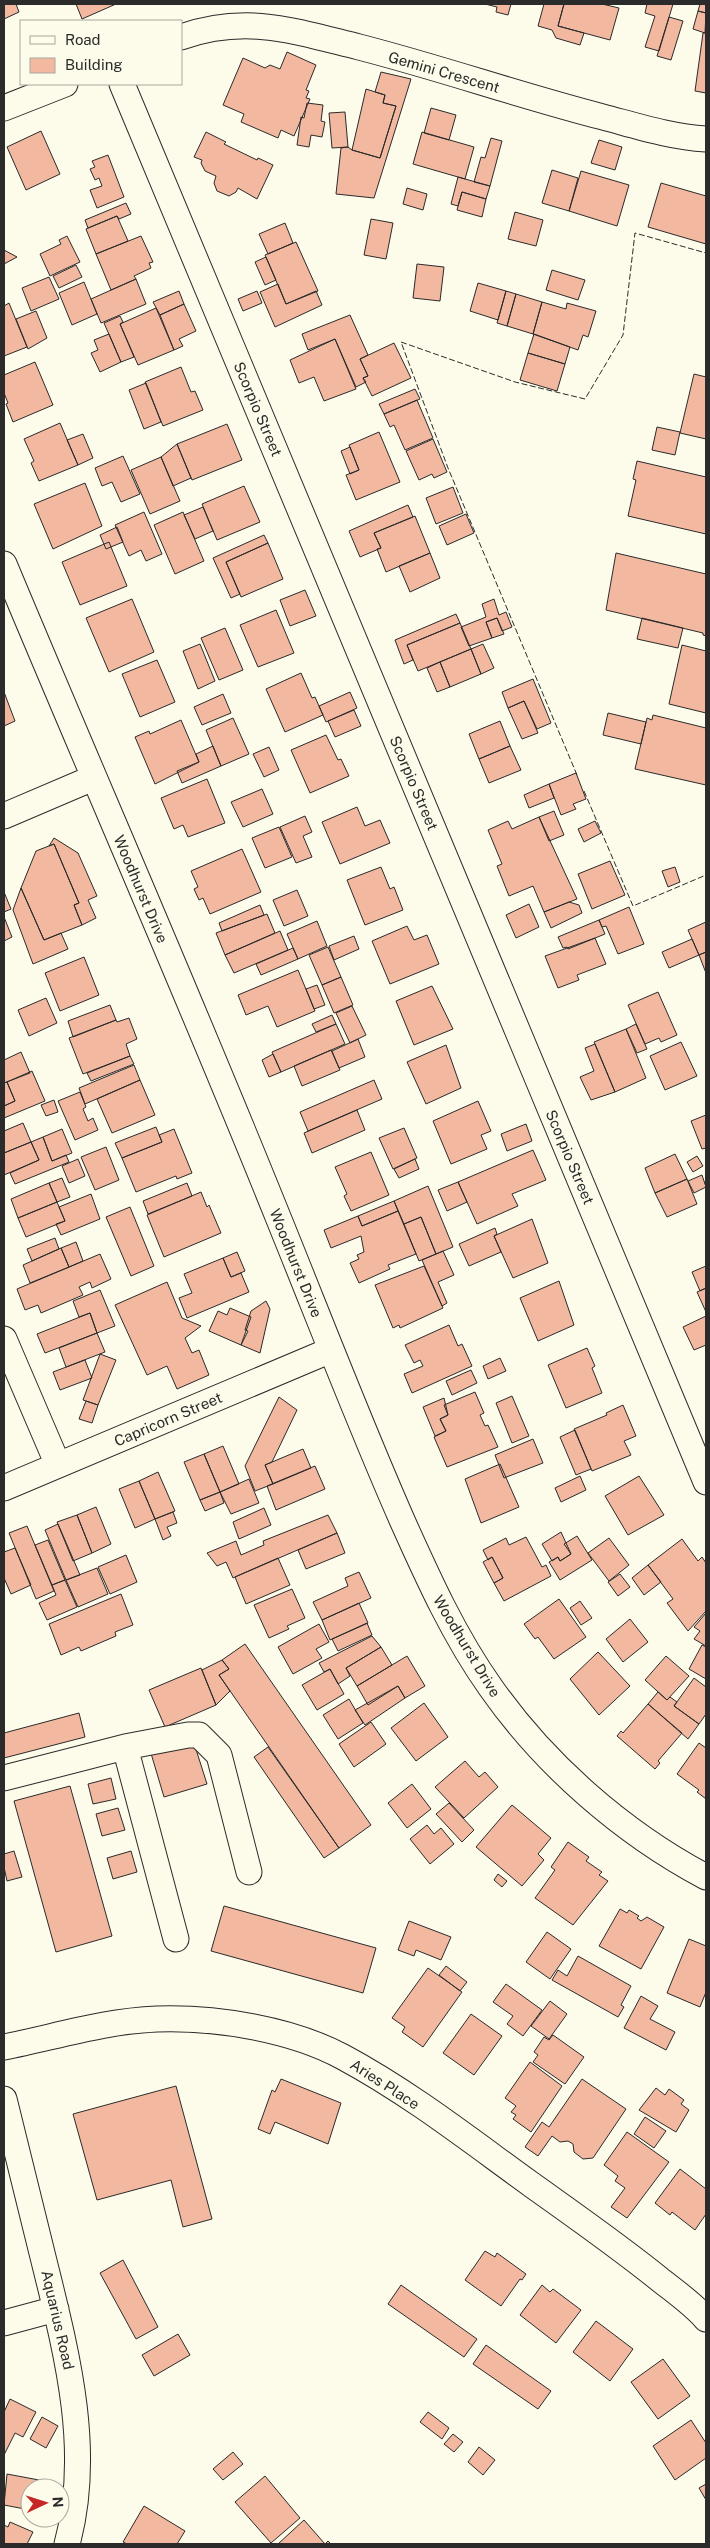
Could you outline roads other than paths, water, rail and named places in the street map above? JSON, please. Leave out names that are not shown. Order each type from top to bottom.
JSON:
[{"type":"street","name":"Gemini Crescent","points":[[182,37],[234,25],[290,30],[402,58],[565,107],[672,135],[706,139]]},
{"type":"street","points":[[4,108],[62,85]]},
{"type":"street","name":"Scorpio Street","points":[[122,85],[706,1482]]},
{"type":"street","name":"Woodhurst Drive","points":[[4,564],[93,778],[210,1048],[387,1486],[442,1608],[490,1686],[530,1739],[586,1792],[642,1838],[706,1877]]},
{"type":"street","points":[[4,816],[93,778]]},
{"type":"street","points":[[4,1339],[58,1466]]},
{"type":"street","name":"Capricorn Street","points":[[4,1488],[331,1350]]},
{"type":"street","points":[[4,1778],[125,1747],[188,1735],[199,1735],[219,1755],[249,1872]]},
{"type":"street","points":[[125,1747],[176,1939]]},
{"type":"street","name":"Aries Place","points":[[4,2047],[100,2025],[157,2019],[220,2023],[266,2030],[302,2040],[342,2057],[446,2124],[642,2265],[698,2309],[706,2319]]},
{"type":"street","name":"Aquarius Road","points":[[4,2099],[56,2309],[72,2384],[78,2455],[72,2524],[67,2544]]},
{"type":"street","points":[[4,2323],[56,2309]]}]
